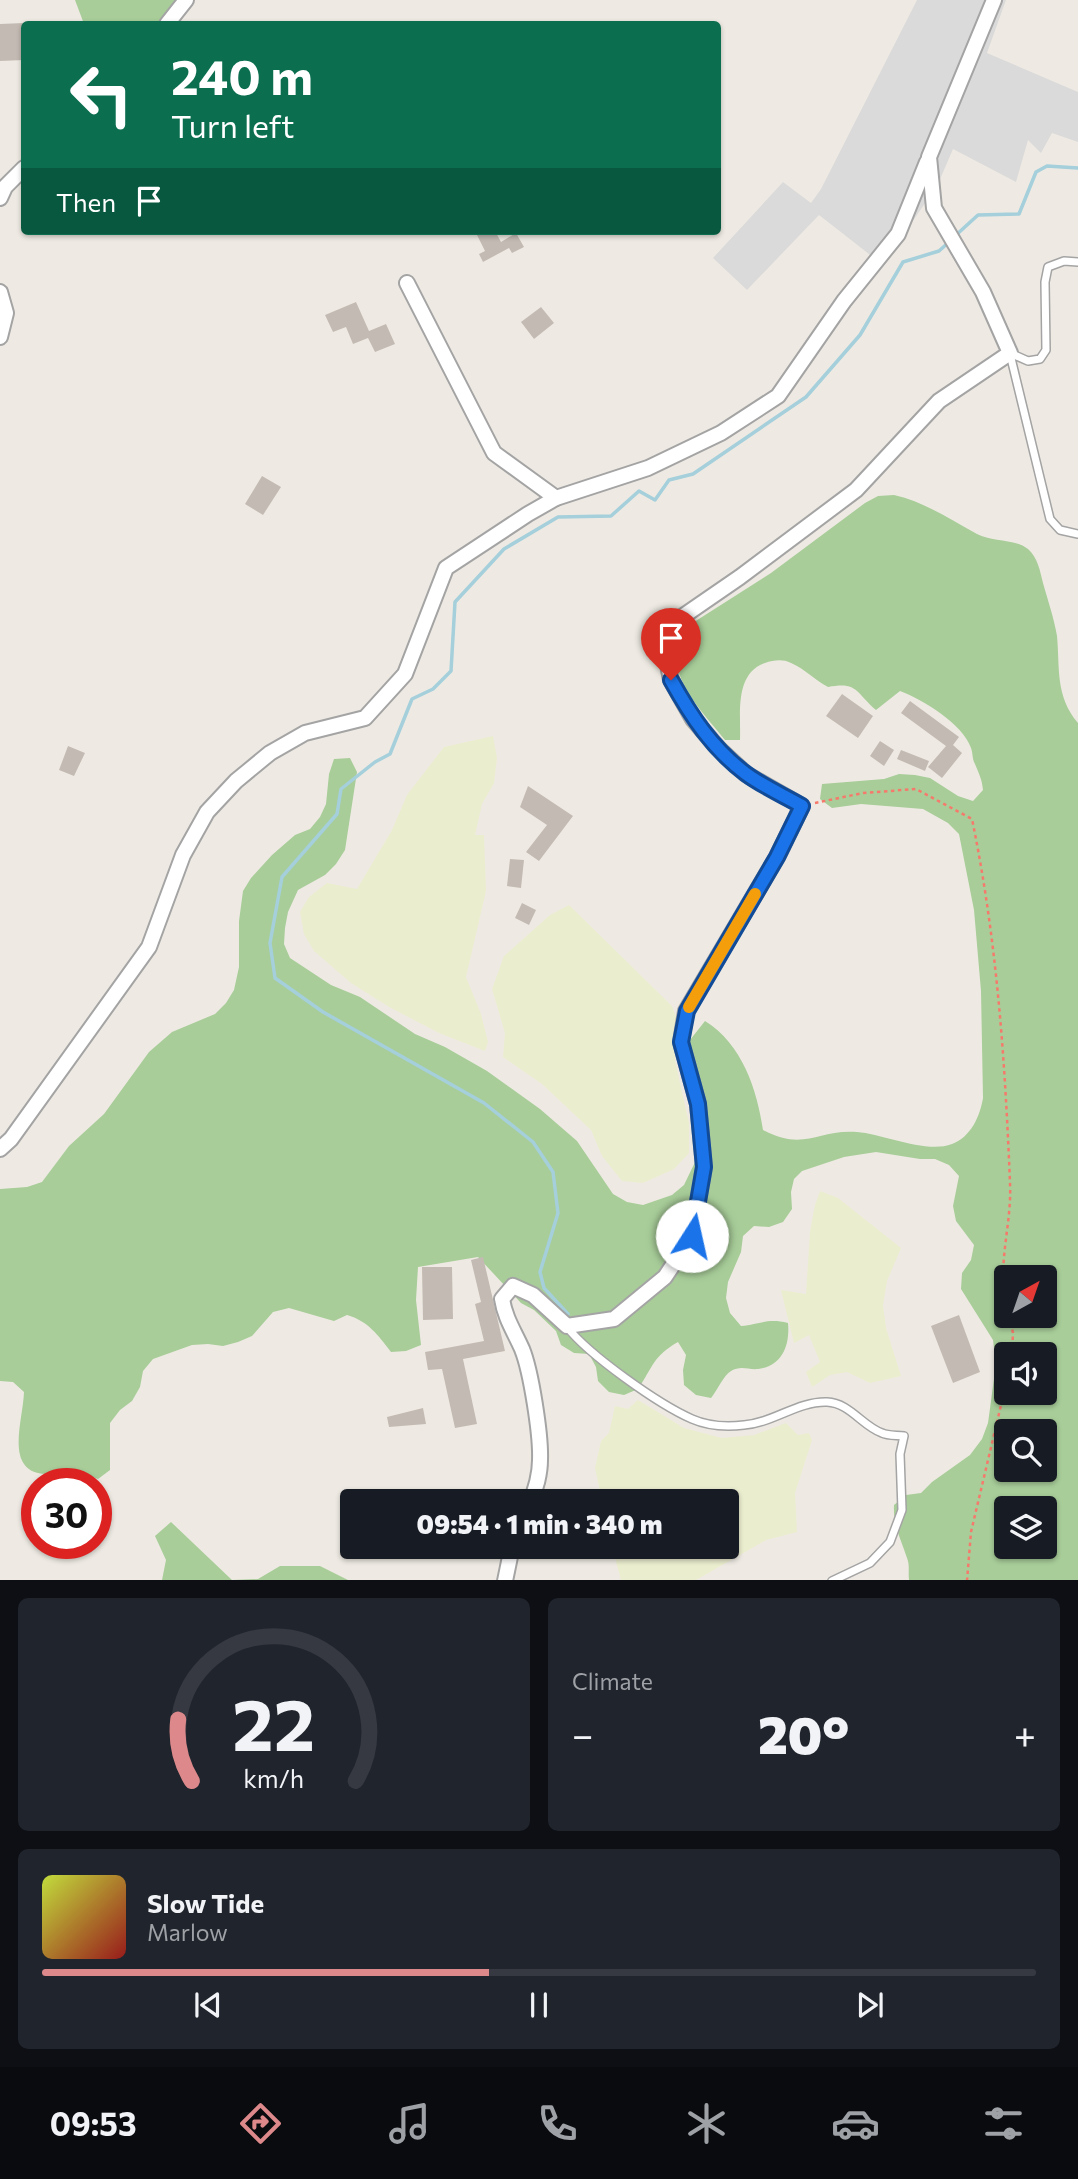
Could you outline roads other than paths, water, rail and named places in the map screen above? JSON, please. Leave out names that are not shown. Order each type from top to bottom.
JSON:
[{"type":"street","points":[[169,21],[186,0]]},
{"type":"street","points":[[0,1149],[11,1139],[149,947],[183,855],[207,812],[236,781],[270,753],[305,733],[365,718],[405,674],[446,568],[556,498],[648,468],[721,433],[778,396],[844,301],[898,234],[995,0]]},
{"type":"street","points":[[535,1489],[541,1461],[536,1413],[523,1351],[504,1314],[502,1299],[513,1286],[534,1295],[567,1326],[614,1319],[665,1277],[692,1236],[704,1167],[698,1104],[681,1042],[687,1011],[777,857],[802,806],[746,774],[718,748],[693,719],[671,680],[664,645],[679,619],[856,490],[939,401],[1010,354],[983,292],[934,208],[929,157]]},
{"type":"street","points":[[0,198],[5,187],[21,171]]},
{"type":"street","points":[[408,283],[494,453],[556,498]]},
{"type":"street","points":[[0,292],[6,313],[0,337]]},
{"type":"street","points":[[505,1580],[509,1559]]},
{"type":"lane","points":[[1010,354],[1028,361],[1040,359],[1046,350],[1045,282],[1048,267],[1064,261],[1078,262]]},
{"type":"lane","points":[[1010,354],[1050,519],[1060,530],[1078,534]]},
{"type":"lane","points":[[567,1326],[578,1342],[645,1392],[692,1419],[718,1426],[747,1425],[802,1406],[827,1402],[845,1407],[882,1433],[904,1436],[900,1454],[902,1510],[890,1542],[870,1563],[832,1580]]},
{"type":"waterway","points":[[955,236],[978,215],[1019,214],[1036,172],[1047,166],[1078,168]]},
{"type":"waterway","points":[[568,1314],[544,1288],[540,1272],[558,1213],[553,1172],[533,1142],[484,1103],[323,1012],[275,978],[270,943],[282,877],[337,814],[341,789],[375,762],[390,754],[412,699],[433,689],[451,671],[455,602],[504,549],[558,517],[611,516],[639,491],[655,500],[669,480],[693,474],[806,397],[860,335],[903,262],[939,251],[949,242]]}]
